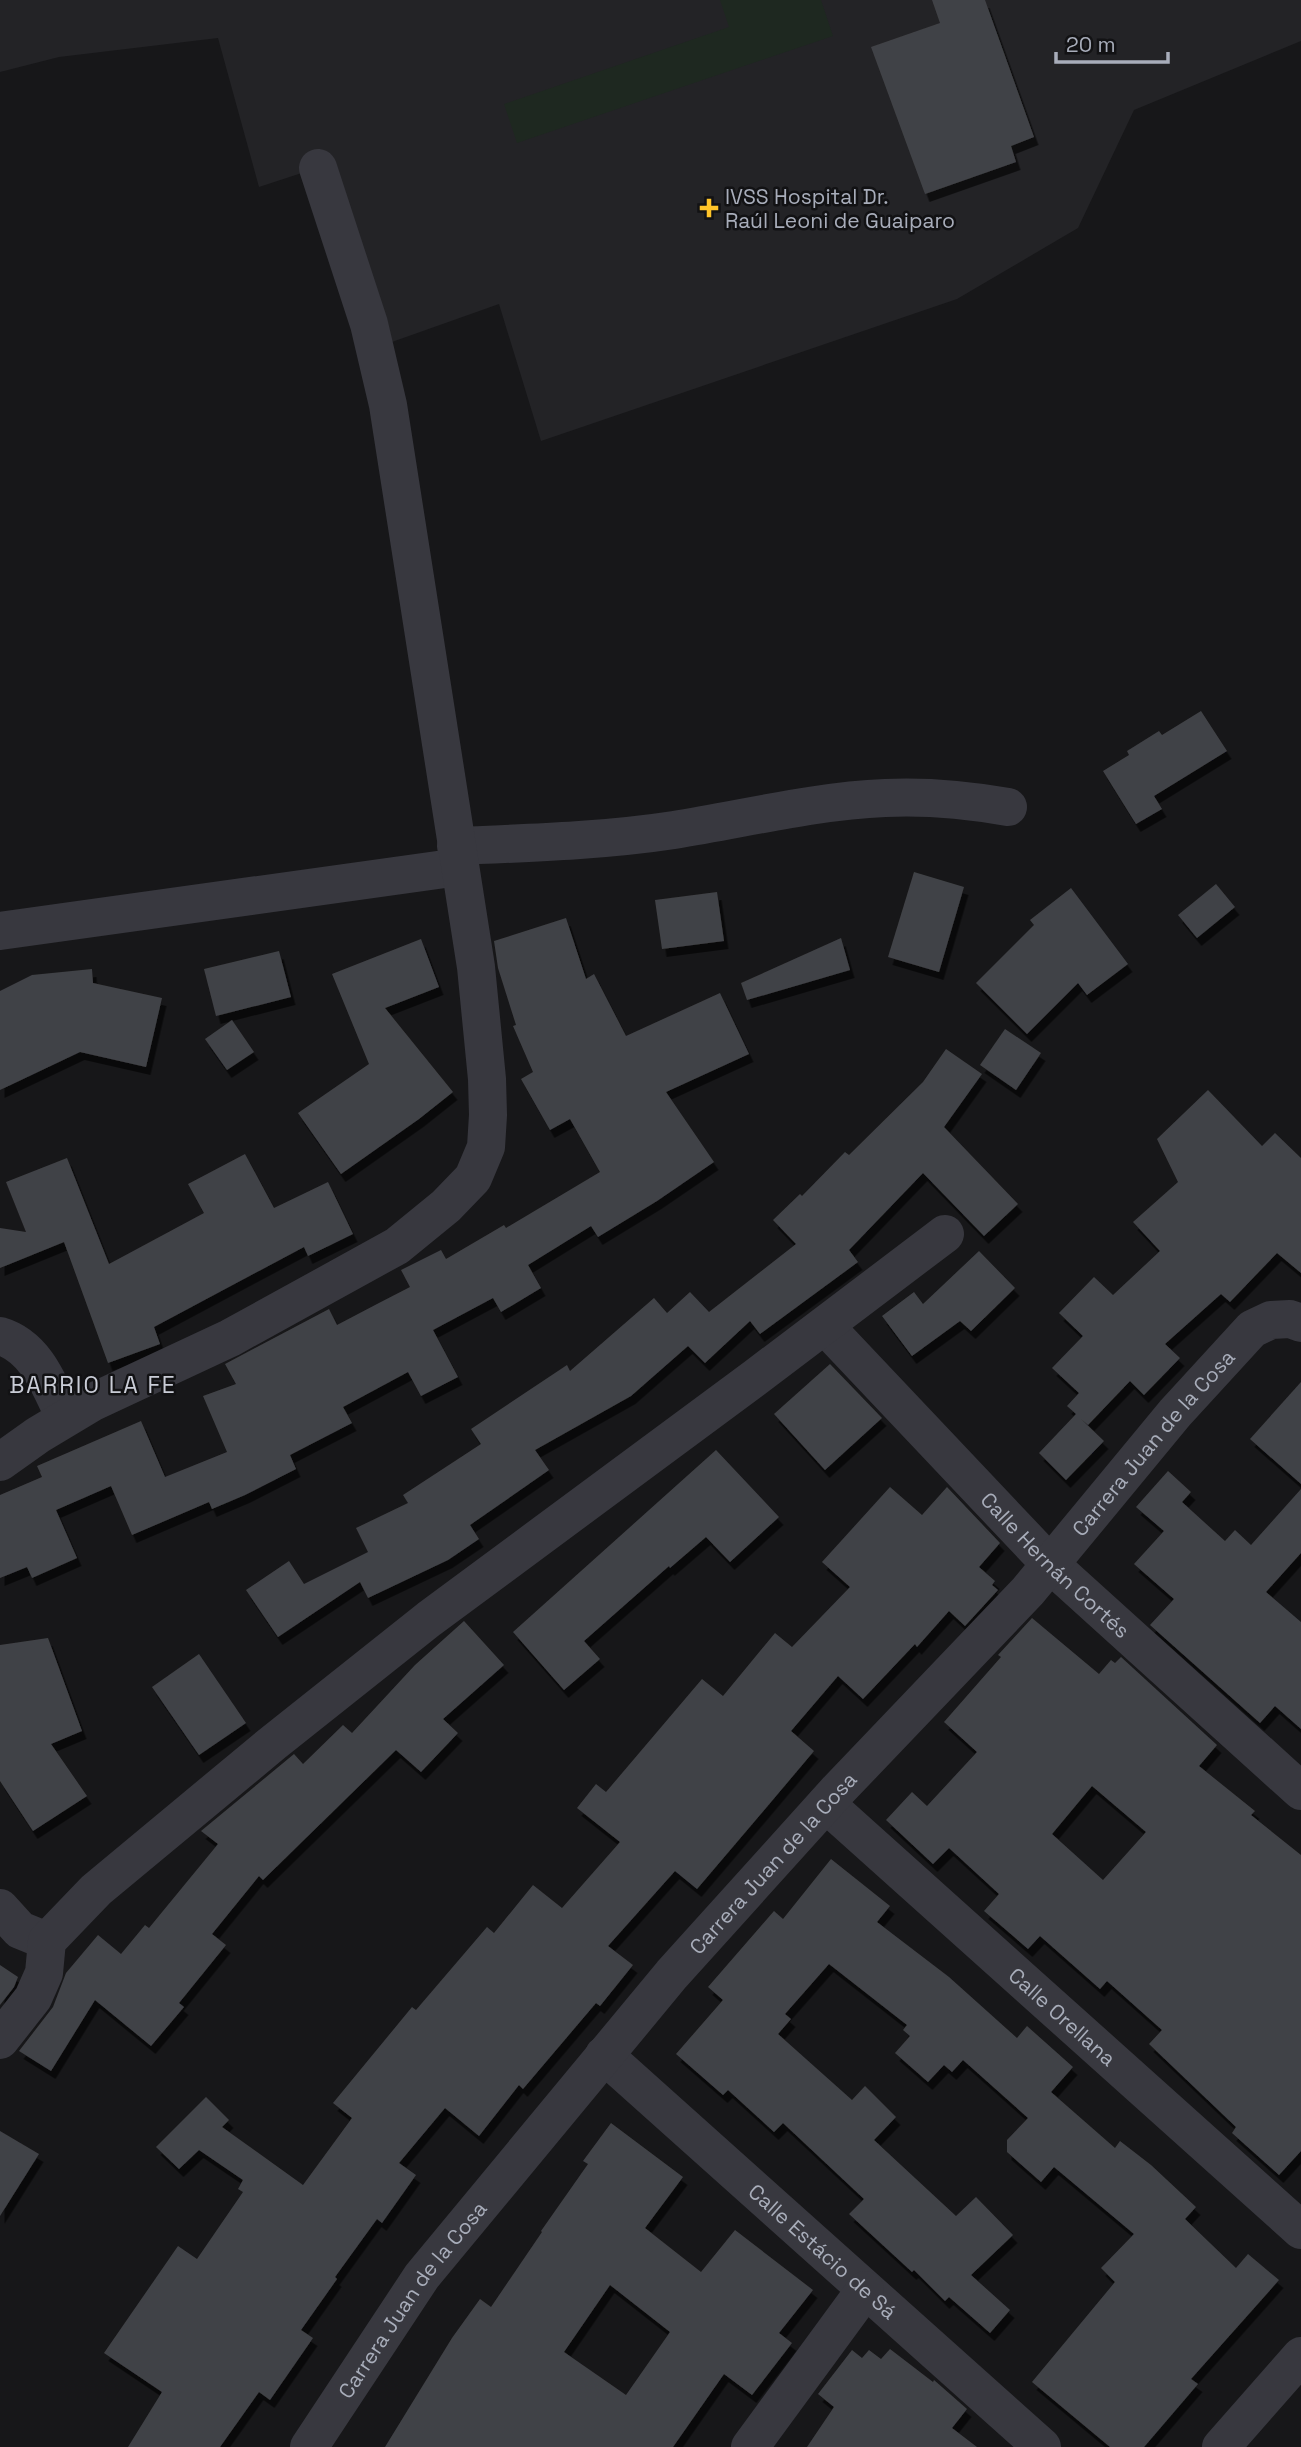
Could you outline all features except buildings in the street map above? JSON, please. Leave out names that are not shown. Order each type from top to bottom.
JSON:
[{"type":"street","points":[[0,1462],[65,1418],[146,1376],[230,1338],[397,1246],[446,1206],[473,1178],[486,1147],[487,1079],[476,967],[388,405],[369,324],[318,168]]},
{"type":"street","points":[[0,931],[537,843],[673,830],[794,808],[884,798],[980,802],[1008,807]]},
{"type":"street","points":[[0,2040],[33,1998],[44,1973],[47,1941],[96,1890],[273,1742],[429,1619],[945,1234]]},
{"type":"street","name":"Carrera Juan de la Cosa","points":[[309,2447],[422,2276],[672,1974],[826,1804],[1028,1591],[1175,1413],[1252,1329],[1262,1323],[1290,1321]]},
{"type":"street","name":"Calle Hernán Cortés","points":[[825,1326],[1050,1564],[1301,1791]]},
{"type":"street","points":[[0,1336],[27,1351],[43,1372],[65,1418]]},
{"type":"street","name":"Calle Orellana","points":[[826,1804],[1301,2230]]},
{"type":"street","points":[[0,1908],[20,1930],[47,1941]]},
{"type":"street","name":"Calle Estácio de Sá","points":[[604,2055],[1042,2447]]},
{"type":"street","points":[[750,2447],[865,2290]]},
{"type":"street","points":[[1221,2447],[1301,2356]]},
{"type":"shaded area","name":"IVSS Hospital Dr. Raúl Leoni de Guaiparo","points":[[0,0],[1301,0],[1301,41],[1134,110],[1078,228],[957,299],[541,441],[499,304],[375,348],[317,168],[259,187],[218,38],[59,57],[0,72]]},
{"type":"shaded area","points":[[720,0],[821,0],[833,36],[517,143],[504,104],[729,27]]},
{"type":"place","name":"IVSS Hospital Dr. Raúl Leoni de Guaiparo","points":[[709,208]]},
{"type":"district","name":"BARRIO LA FE","points":[[93,1385]]}]
